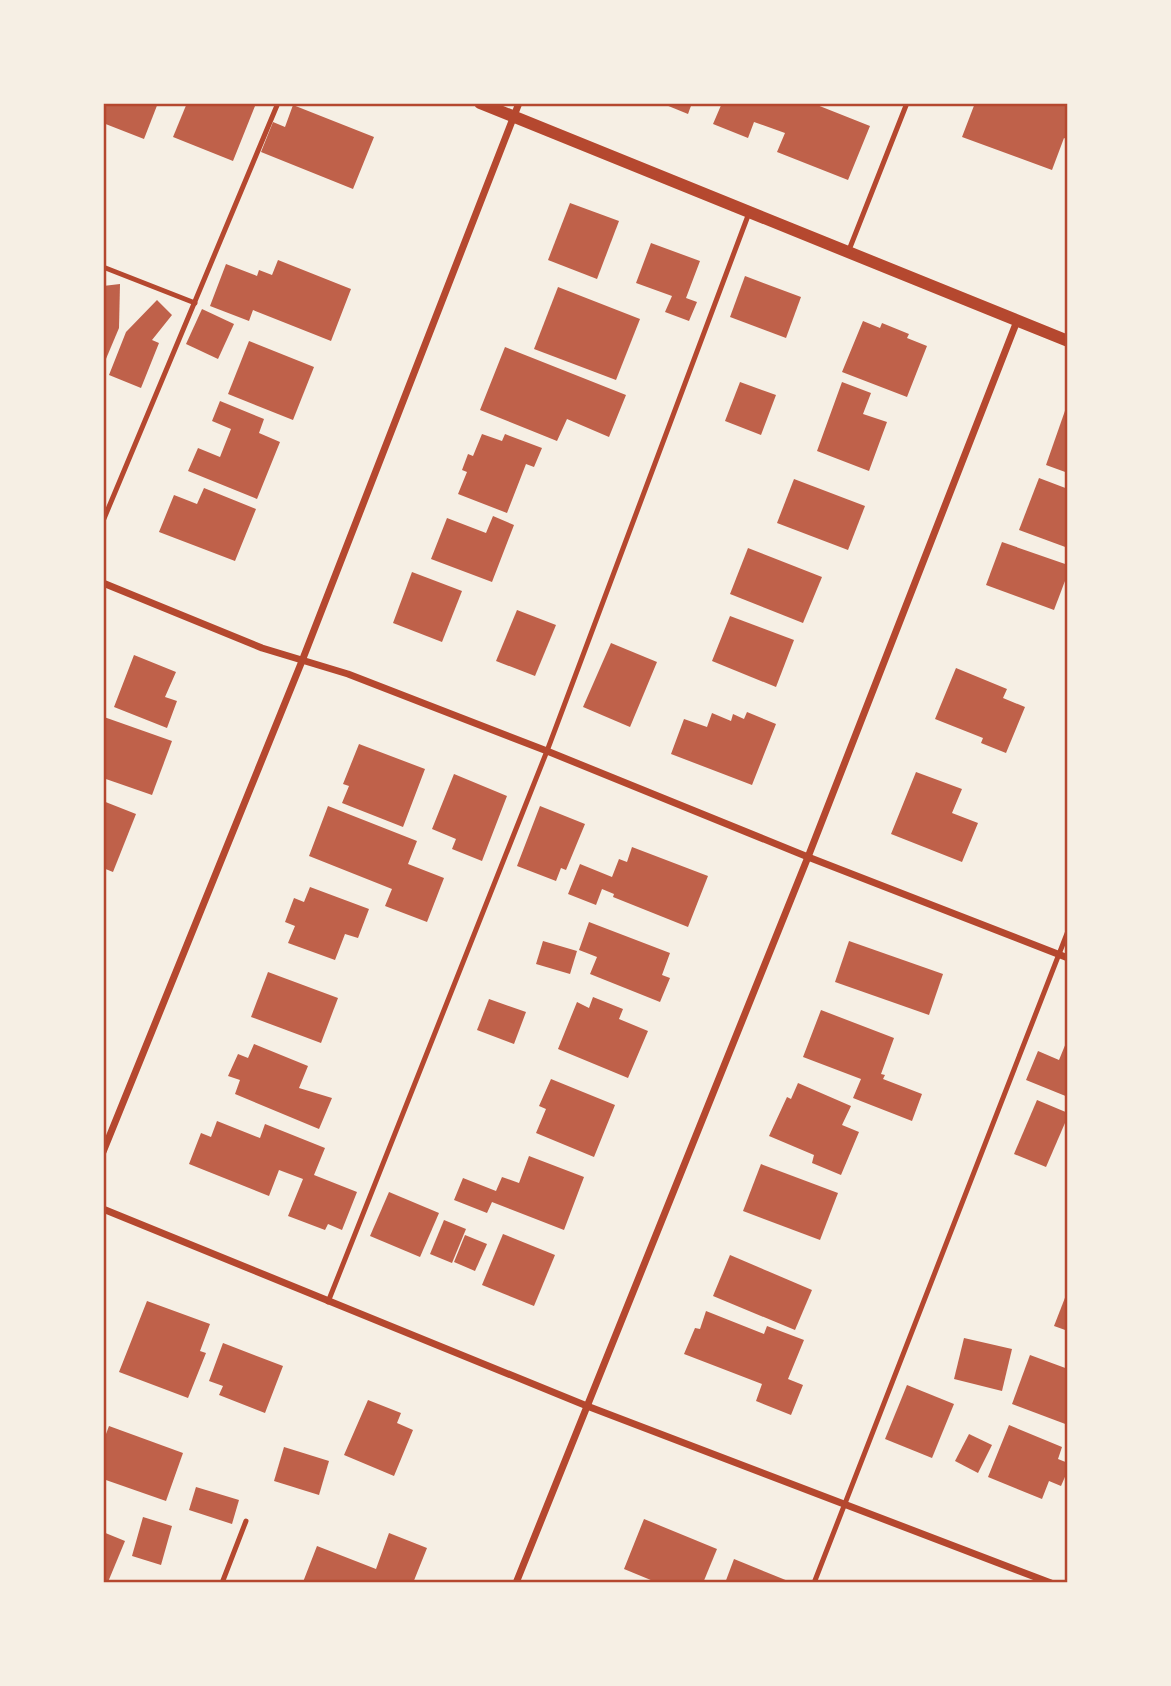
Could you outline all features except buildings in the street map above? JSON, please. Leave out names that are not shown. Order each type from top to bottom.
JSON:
[{"type":"street","points":[[480,103],[1068,341]]},
{"type":"street","points":[[103,1152],[302,660],[519,103]]},
{"type":"street","points":[[516,1583],[808,857],[1017,321]]},
{"type":"street","points":[[103,583],[262,648],[348,674],[547,751],[808,857],[1068,958]]},
{"type":"street","points":[[103,1209],[587,1406],[1051,1583]]},
{"type":"lane","points":[[103,521],[278,103]]},
{"type":"lane","points":[[848,253],[908,103]]},
{"type":"lane","points":[[328,1302],[547,751],[750,213]]},
{"type":"lane","points":[[103,267],[195,303]]},
{"type":"lane","points":[[814,1583],[1068,931]]},
{"type":"lane","points":[[222,1583],[246,1521]]}]
